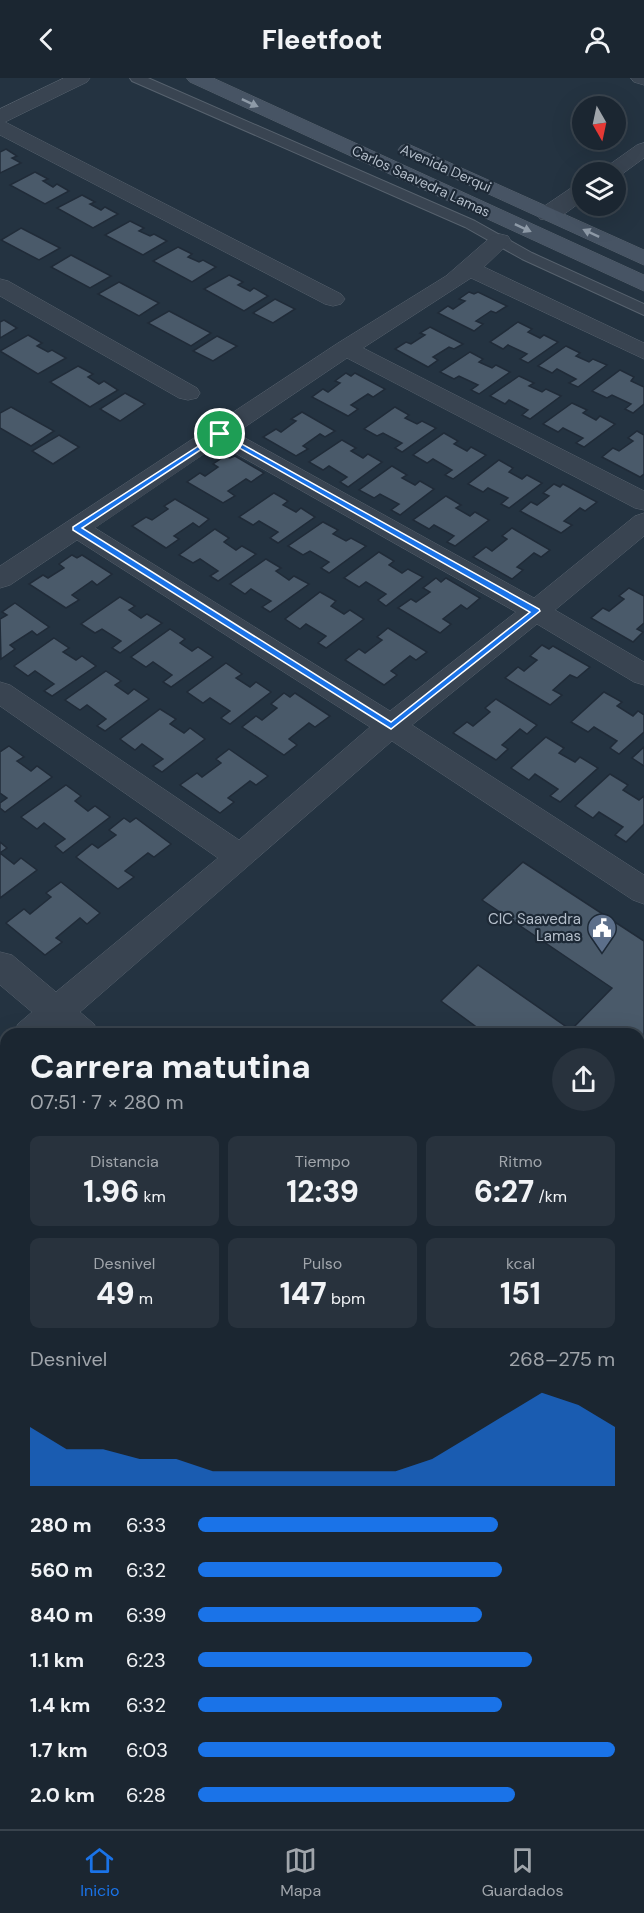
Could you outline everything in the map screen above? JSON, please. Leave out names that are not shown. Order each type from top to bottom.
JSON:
[{"type":"main road","name":"Carlos Saavedra Lamas","points":[[197,78],[644,284]]},
{"type":"main road","name":"Avenida Derqui","points":[[387,141],[644,258]]},
{"type":"street","points":[[0,117],[80,78]]},
{"type":"street","points":[[0,127],[333,299]]},
{"type":"street","points":[[625,162],[644,149]]},
{"type":"street","points":[[548,214],[572,198]]},
{"type":"street","points":[[0,579],[346,348],[454,281],[500,241]]},
{"type":"street","points":[[469,268],[644,352]]},
{"type":"street","points":[[0,286],[188,393]]},
{"type":"street","points":[[346,348],[644,502]]},
{"type":"street","points":[[220,434],[536,611],[644,675]]},
{"type":"street","points":[[37,1028],[240,858],[391,726],[644,522]]},
{"type":"street","points":[[76,528],[391,726],[644,891]]},
{"type":"street","points":[[0,692],[240,858]]},
{"type":"street","points":[[0,965],[75,1028]]},
{"type":"lane","points":[[137,78],[470,224],[500,241],[644,310]]},
{"type":"building","points":[[6,149],[17,156],[12,158],[21,163],[0,173],[0,152]]},
{"type":"building","points":[[35,172],[48,179],[43,181],[53,187],[57,184],[69,191],[45,204],[10,185]]},
{"type":"building","points":[[82,195],[95,202],[90,204],[101,210],[105,207],[118,214],[93,228],[57,208]]},
{"type":"building","points":[[130,221],[144,228],[139,231],[150,236],[154,234],[167,241],[143,255],[105,235]]},
{"type":"building","points":[[21,228],[60,248],[39,260],[1,240]]},
{"type":"building","points":[[178,247],[192,254],[188,257],[199,262],[203,260],[216,267],[192,282],[153,261]]},
{"type":"building","points":[[71,255],[111,276],[90,288],[51,267]]},
{"type":"building","points":[[229,275],[243,282],[238,285],[250,291],[254,288],[268,296],[244,311],[204,289]]},
{"type":"building","points":[[119,282],[159,303],[139,316],[98,294]]},
{"type":"building","points":[[469,292],[474,294],[478,292],[507,306],[496,313],[491,311],[476,321],[483,324],[474,331],[438,313],[448,306],[453,309],[465,301],[459,299]]},
{"type":"building","points":[[275,299],[295,309],[273,323],[253,313]]},
{"type":"building","points":[[169,311],[211,333],[191,346],[148,323]]},
{"type":"building","points":[[4,320],[17,328],[0,338],[0,322]]},
{"type":"building","points":[[518,322],[532,329],[528,332],[540,338],[544,335],[558,342],[528,363],[520,359],[527,354],[508,345],[503,349],[490,342]]},
{"type":"building","points":[[430,327],[463,344],[454,349],[449,347],[433,357],[438,360],[428,367],[395,349],[406,342],[411,344],[425,335],[420,333]]},
{"type":"building","points":[[28,335],[42,343],[37,346],[48,352],[52,350],[66,358],[38,374],[0,351]]},
{"type":"building","points":[[217,336],[237,346],[213,361],[193,351]]},
{"type":"building","points":[[566,346],[580,353],[576,356],[589,362],[593,359],[607,365],[578,387],[569,383],[576,379],[557,369],[552,373],[538,366]]},
{"type":"building","points":[[470,352],[483,359],[479,362],[492,368],[496,365],[510,372],[479,394],[471,390],[478,385],[459,376],[454,379],[440,372]]},
{"type":"building","points":[[78,366],[93,374],[88,377],[99,384],[104,381],[118,390],[90,407],[50,382]]},
{"type":"building","points":[[620,370],[634,377],[631,381],[644,387],[644,404],[633,413],[625,409],[631,404],[612,395],[607,398],[592,391]]},
{"type":"building","points":[[346,373],[351,376],[355,373],[385,389],[373,397],[368,394],[351,405],[358,409],[348,416],[312,397],[323,389],[328,392],[340,383],[335,381]]},
{"type":"building","points":[[519,376],[534,383],[529,386],[542,392],[546,389],[561,396],[530,419],[522,415],[528,410],[509,400],[505,404],[490,396]]},
{"type":"building","points":[[125,393],[145,404],[120,421],[100,409]]},
{"type":"building","points":[[572,403],[587,410],[583,413],[596,420],[600,416],[615,424],[584,447],[576,443],[583,438],[563,428],[558,432],[543,424]]},
{"type":"building","points":[[11,407],[54,431],[31,446],[0,428],[0,413]]},
{"type":"building","points":[[395,407],[409,415],[405,418],[417,424],[422,421],[436,428],[402,452],[395,448],[402,443],[383,433],[377,436],[364,429]]},
{"type":"building","points":[[302,412],[335,431],[325,437],[320,434],[303,446],[308,449],[296,456],[263,437],[276,429],[281,432],[296,421],[291,419]]},
{"type":"building","points":[[637,431],[644,435],[644,474],[640,477],[602,457],[613,448],[619,451],[633,441],[628,438]]},
{"type":"building","points":[[444,433],[458,441],[454,444],[467,451],[471,447],[486,455],[453,479],[445,475],[452,470],[433,459],[427,463],[413,455]]},
{"type":"building","points":[[59,435],[79,447],[53,464],[32,451]]},
{"type":"building","points":[[342,440],[356,448],[351,451],[363,458],[368,454],[382,462],[348,487],[340,482],[347,477],[329,466],[323,470],[309,462]]},
{"type":"building","points":[[225,456],[230,458],[235,456],[264,473],[251,482],[246,479],[228,491],[235,496],[223,503],[187,482],[200,473],[205,476],[218,467],[213,464]]},
{"type":"building","points":[[499,460],[513,468],[509,472],[522,479],[527,475],[542,483],[509,508],[501,504],[508,498],[488,488],[483,492],[468,484]]},
{"type":"building","points":[[392,466],[407,475],[402,478],[415,485],[420,481],[434,489],[400,515],[391,510],[399,504],[380,494],[374,498],[359,490]]},
{"type":"building","points":[[554,484],[560,487],[563,484],[597,502],[585,511],[580,508],[564,521],[572,525],[561,533],[520,511],[531,502],[537,505],[549,496],[543,493]]},
{"type":"building","points":[[274,493],[288,501],[283,505],[296,512],[301,508],[315,517],[278,543],[270,538],[278,532],[259,521],[253,525],[239,517]]},
{"type":"building","points":[[446,496],[461,505],[456,508],[470,516],[475,512],[489,520],[455,546],[447,542],[454,536],[434,525],[429,529],[413,520]]},
{"type":"building","points":[[175,499],[209,519],[199,527],[193,523],[174,536],[179,539],[166,548],[132,526],[146,517],[152,520],[168,509],[164,506]]},
{"type":"building","points":[[323,522],[338,530],[333,534],[346,541],[351,538],[366,546],[329,573],[321,568],[329,562],[310,551],[303,555],[288,546]]},
{"type":"building","points":[[512,528],[550,550],[541,557],[534,553],[517,567],[523,570],[512,579],[473,557],[486,547],[492,551],[507,539],[502,536]]},
{"type":"building","points":[[215,529],[229,538],[224,542],[236,550],[242,546],[256,554],[218,581],[210,576],[218,571],[200,559],[193,563],[179,555]]},
{"type":"building","points":[[379,552],[394,561],[389,565],[402,573],[408,569],[423,577],[386,606],[378,600],[386,594],[366,582],[359,587],[344,578]]},
{"type":"building","points":[[72,555],[77,558],[82,555],[112,574],[97,585],[92,581],[72,595],[79,600],[66,608],[29,584],[43,575],[48,578],[64,568],[59,564]]},
{"type":"building","points":[[266,559],[281,568],[276,571],[289,580],[294,576],[309,584],[270,612],[262,607],[271,601],[251,589],[245,594],[230,584]]},
{"type":"building","points":[[436,578],[441,582],[446,578],[480,598],[467,609],[461,605],[443,619],[451,624],[440,633],[398,608],[411,599],[416,602],[430,592],[423,588]]},
{"type":"building","points":[[629,588],[644,596],[644,623],[637,629],[643,632],[633,642],[591,618],[603,608],[609,611],[624,599],[619,596]]},
{"type":"building","points":[[320,592],[336,601],[331,606],[344,614],[350,610],[364,619],[326,648],[318,643],[326,636],[306,624],[300,629],[285,619]]},
{"type":"building","points":[[120,597],[135,606],[129,610],[141,618],[147,614],[162,623],[120,653],[112,648],[121,641],[102,629],[95,633],[81,624]]},
{"type":"building","points":[[15,603],[49,627],[37,635],[32,631],[10,645],[15,649],[1,659],[0,619],[7,615],[2,612]]},
{"type":"building","points":[[388,628],[427,652],[416,660],[410,656],[391,671],[397,675],[384,685],[345,660],[359,649],[365,653],[382,640],[377,637]]},
{"type":"building","points":[[170,629],[185,639],[180,643],[192,651],[198,647],[213,657],[171,687],[163,682],[172,675],[153,662],[146,667],[131,657]]},
{"type":"building","points":[[54,638],[69,648],[63,652],[76,660],[82,656],[96,666],[52,696],[44,691],[54,684],[35,671],[28,676],[14,666]]},
{"type":"building","points":[[542,645],[549,649],[553,646],[590,667],[577,678],[570,675],[553,690],[562,695],[550,705],[505,678],[518,667],[524,671],[537,660],[530,656]]},
{"type":"building","points":[[226,663],[242,674],[236,678],[250,687],[256,682],[271,692],[230,724],[221,718],[230,711],[210,698],[203,703],[187,692]]},
{"type":"building","points":[[106,671],[121,681],[115,685],[128,694],[134,689],[149,699],[105,731],[97,726],[106,719],[87,705],[80,710],[65,700]]},
{"type":"building","points":[[604,692],[622,702],[617,706],[633,716],[638,711],[644,715],[644,732],[619,754],[610,748],[617,741],[594,727],[588,732],[571,722]]},
{"type":"building","points":[[284,693],[290,697],[295,693],[330,716],[315,727],[309,723],[289,739],[297,745],[284,755],[242,727],[256,716],[262,720],[277,708],[271,704]]},
{"type":"building","points":[[496,699],[537,725],[527,734],[520,729],[502,745],[508,749],[496,760],[453,733],[467,722],[473,726],[490,712],[485,708]]},
{"type":"building","points":[[160,709],[176,719],[170,724],[184,733],[190,728],[205,739],[162,772],[153,766],[163,759],[142,744],[135,750],[120,739]]},
{"type":"building","points":[[546,737],[564,748],[559,753],[575,762],[580,757],[598,768],[560,802],[550,796],[558,789],[535,774],[529,780],[511,768]]},
{"type":"building","points":[[9,746],[24,757],[17,761],[31,771],[37,766],[52,777],[5,812],[0,808],[0,803],[7,798],[0,793],[0,752]]},
{"type":"building","points":[[644,747],[644,766],[632,758]]},
{"type":"building","points":[[229,749],[268,776],[256,785],[250,781],[228,798],[234,802],[220,813],[180,785],[197,773],[202,777],[221,763],[216,759]]},
{"type":"building","points":[[610,774],[628,785],[623,790],[639,800],[644,796],[644,824],[626,842],[615,835],[623,827],[599,812],[593,818],[575,806]]},
{"type":"building","points":[[66,785],[81,796],[75,801],[88,811],[95,806],[110,817],[63,853],[55,846],[65,839],[44,823],[37,829],[21,817]]},
{"type":"building","points":[[124,818],[130,822],[136,818],[171,844],[154,857],[148,853],[125,871],[134,877],[118,889],[76,857],[92,844],[98,848],[116,835],[109,830]]},
{"type":"building","points":[[0,842],[7,848],[0,853]]},
{"type":"building","points":[[0,853],[14,864],[21,858],[37,870],[0,898]]},
{"type":"building","name":"CIC Saavedra Lamas","points":[[523,862],[644,941],[644,1028],[573,1028],[612,988],[482,900]]},
{"type":"building","points":[[61,882],[100,913],[87,924],[80,918],[56,938],[62,942],[45,955],[6,923],[24,909],[30,914],[51,897],[46,893]]},
{"type":"building","name":"CIC Saavedra Lamas","points":[[478,965],[568,1028],[478,1028],[441,1001]]},
{"type":"place","name":"CIC Saavedra Lamas","points":[[602,954]]},
{"type":"route","points":[[220,434],[536,611],[391,726],[76,528],[220,434]]}]
